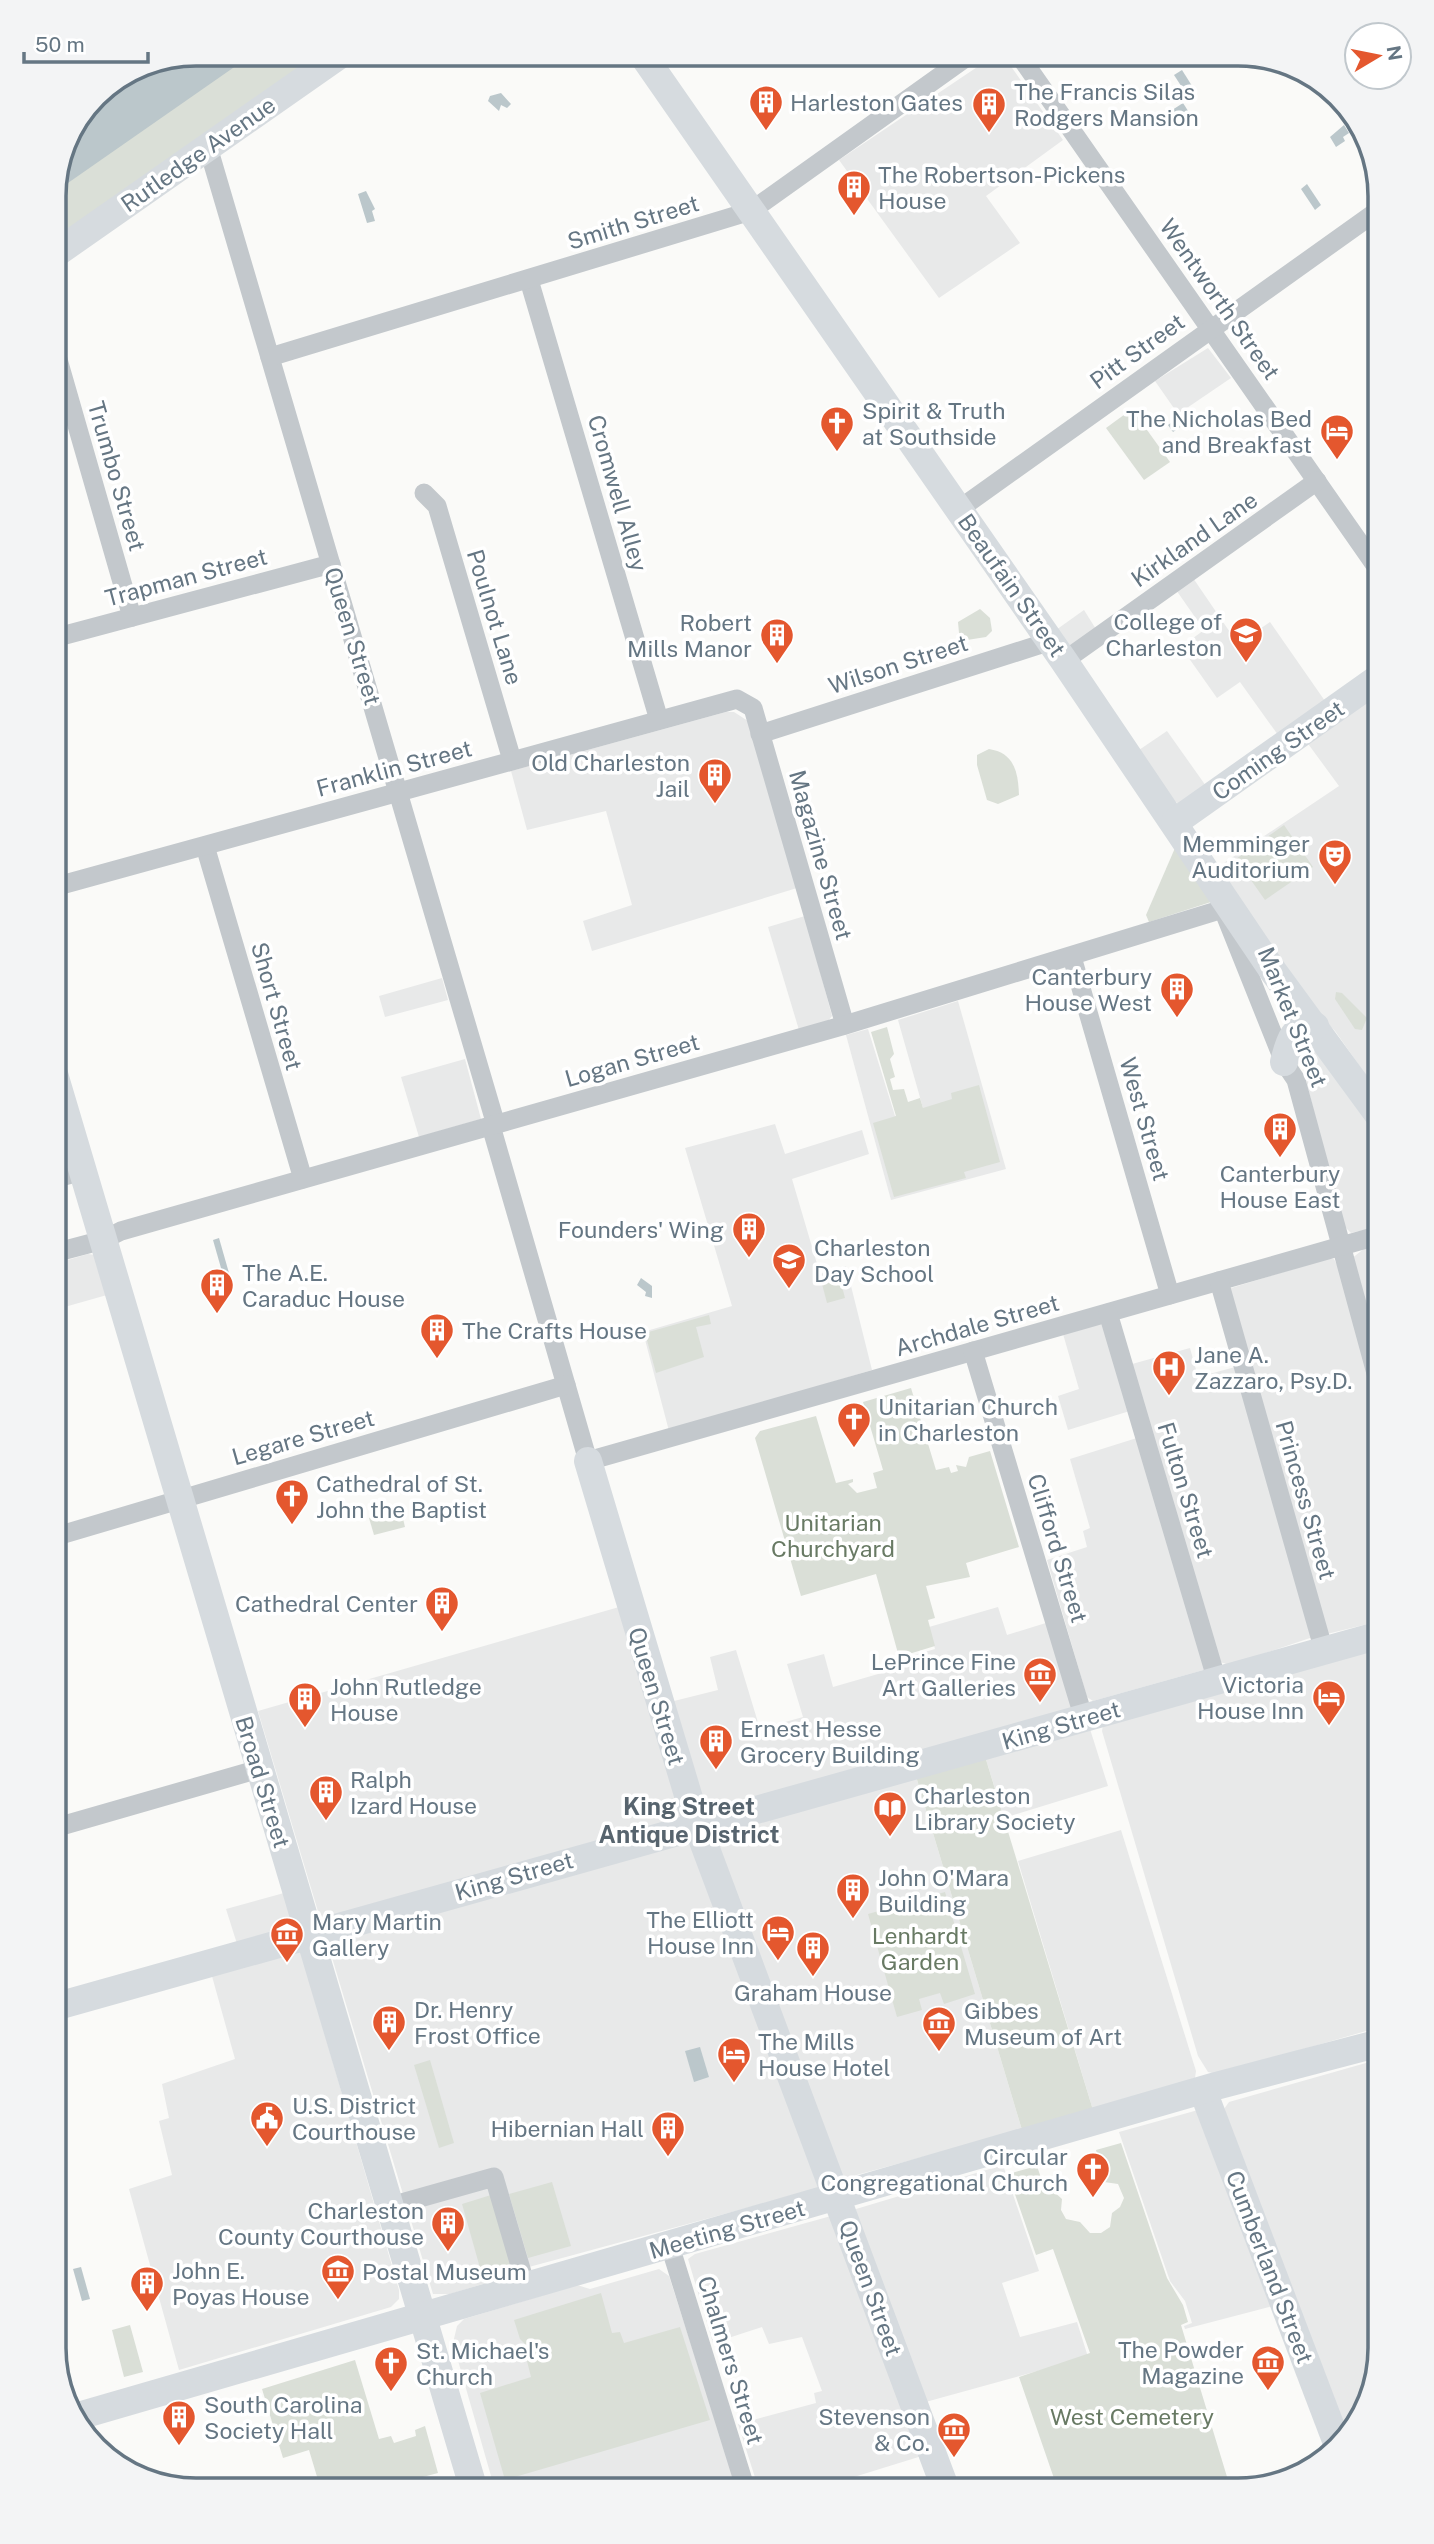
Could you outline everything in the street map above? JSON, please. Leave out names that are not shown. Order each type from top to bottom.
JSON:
[{"type":"street","name":"Rutledge Avenue","points":[[67,246],[322,67]]},
{"type":"street","name":"Beaufain Street","points":[[651,67],[1175,822],[1273,971],[1368,1100]]},
{"type":"street","name":"Smith Street","points":[[270,357],[751,211],[953,67]]},
{"type":"street","name":"Wentworth Street","points":[[1027,67],[1368,554]]},
{"type":"street","name":"Queen Street","points":[[208,147],[400,791],[566,1385],[697,1825],[941,2478]]},
{"type":"street","name":"Pitt Street","points":[[958,510],[1368,217]]},
{"type":"street","name":"Cromwell Alley","points":[[529,280],[659,720]]},
{"type":"street","name":"Trumbo Street","points":[[67,390],[132,617]]},
{"type":"street","name":"Kirkland Lane","points":[[1057,651],[1318,481]]},
{"type":"street","name":"Poulnot Lane","points":[[424,493],[437,506],[512,760]]},
{"type":"street","name":"Trapman Street","points":[[67,635],[331,564]]},
{"type":"street","name":"Wilson Street","points":[[761,734],[1057,651]]},
{"type":"street","name":"Coming Street","points":[[1175,822],[1368,685]]},
{"type":"street","name":"Franklin Street","points":[[67,884],[737,699],[746,702]]},
{"type":"street","name":"Magazine Street","points":[[746,702],[753,708],[761,734],[845,1025]]},
{"type":"street","name":"Short Street","points":[[205,846],[303,1179]]},
{"type":"street","name":"Market Street","points":[[1207,871],[1284,1062],[1296,1080],[1368,1346]]},
{"type":"street","name":"Logan Street","points":[[67,1250],[103,1240],[121,1231],[845,1025],[1223,909]]},
{"type":"street","name":"West Street","points":[[1072,957],[1170,1295]]},
{"type":"street","points":[[1284,1062],[1294,1034],[1303,1027],[1315,1026]]},
{"type":"street","name":"Broad Street","points":[[67,1118],[470,2477]]},
{"type":"street","points":[[67,1175],[82,1171]]},
{"type":"street","name":"Archdale Street","points":[[588,1461],[1368,1238]]},
{"type":"street","name":"Princess Street","points":[[1219,1281],[1324,1651]]},
{"type":"street","name":"Fulton Street","points":[[1108,1313],[1217,1681]]},
{"type":"street","name":"Clifford Street","points":[[973,1352],[1084,1719]]},
{"type":"street","name":"Legare Street","points":[[66,1533],[566,1385]]},
{"type":"street","name":"King Street","points":[[66,2004],[1368,1638]]},
{"type":"street","points":[[66,1824],[260,1769]]},
{"type":"street","name":"Meeting Street","points":[[85,2414],[423,2314],[1368,2046]]},
{"type":"street","name":"Cumberland Street","points":[[1203,2091],[1334,2434]]},
{"type":"street","points":[[391,2206],[494,2177],[526,2286]]},
{"type":"street","name":"Chalmers Street","points":[[670,2246],[742,2478]]},
{"type":"shaded area","points":[[234,67],[68,183],[76,147],[84,132],[93,117],[124,88],[155,73],[171,69]]},
{"type":"shaded area","points":[[977,67],[1011,67],[1063,140],[986,196],[1020,243],[939,298],[839,160]]},
{"type":"shaded area","points":[[1182,70],[1194,89],[1187,95],[1174,75]]},
{"type":"shaded area","points":[[501,93],[511,104],[507,108],[501,105],[499,111],[488,101],[490,96]]},
{"type":"shaded area","points":[[1183,103],[1190,114],[1172,125],[1166,114]]},
{"type":"shaded area","points":[[1344,125],[1349,133],[1343,137],[1345,141],[1336,147],[1330,137]]},
{"type":"shaded area","points":[[1307,184],[1321,205],[1315,210],[1301,189]]},
{"type":"shaded area","points":[[366,191],[375,209],[372,211],[375,221],[367,223],[358,194]]},
{"type":"shaded area","points":[[1208,348],[1231,378],[1178,414],[1155,381]]},
{"type":"shaded area","points":[[1186,412],[1191,420],[1173,432],[1168,425]]},
{"type":"shaded area","name":"College of Charleston","points":[[1191,575],[1238,644],[1270,622],[1325,701],[1278,735],[1240,682],[1217,698],[1181,647],[1204,630],[1174,587]]},
{"type":"shaded area","points":[[1084,610],[1099,634],[1069,649],[1056,630]]},
{"type":"shaded area","points":[[1368,697],[1368,1078],[1335,1031],[1287,982],[1215,869],[1339,786],[1306,741]]},
{"type":"shaded area","points":[[734,712],[748,721],[797,888],[592,951],[583,921],[632,905],[606,811],[527,830],[511,771]]},
{"type":"shaded area","points":[[1167,731],[1206,786],[1179,804],[1171,799],[1139,750]]},
{"type":"shaded area","points":[[805,916],[832,1016],[828,1021],[799,1030],[768,927]]},
{"type":"shaded area","points":[[442,978],[448,1000],[385,1017],[379,996]]},
{"type":"shaded area","name":"Charleston Day School","points":[[958,1001],[1006,1169],[891,1200],[846,1035],[868,1029],[895,1116],[923,1108],[898,1020]]},
{"type":"shaded area","points":[[1310,1035],[1368,1105],[1368,1229],[1351,1233],[1341,1223],[1300,1055],[1301,1043]]},
{"type":"shaded area","points":[[465,1059],[481,1119],[419,1137],[401,1077]]},
{"type":"shaded area","name":"Charleston Day School","points":[[775,1124],[785,1154],[862,1130],[869,1154],[792,1179],[820,1274],[846,1266],[872,1370],[669,1431],[643,1332],[732,1306],[685,1148]]},
{"type":"shaded area","points":[[219,1238],[229,1273],[223,1275],[213,1240]]},
{"type":"shaded area","points":[[1368,1247],[1368,1322],[1351,1259]]},
{"type":"shaded area","points":[[88,1254],[95,1255],[107,1295],[66,1306],[67,1260]]},
{"type":"shaded area","points":[[1329,1258],[1334,1259],[1338,1267],[1368,1368],[1368,1624],[1327,1634],[1228,1289]]},
{"type":"shaded area","points":[[641,1278],[652,1286],[652,1298],[645,1296],[646,1292],[637,1285]]},
{"type":"shaded area","points":[[1101,1324],[1107,1326],[1133,1410],[1068,1430],[1058,1396],[1079,1389],[1063,1334]]},
{"type":"shaded area","points":[[1190,1348],[1198,1377],[1239,1366],[1316,1636],[1230,1665],[1220,1662],[1132,1364]]},
{"type":"shaded area","points":[[1140,1437],[1207,1669],[1093,1701],[1087,1697],[1047,1560],[1087,1547],[1083,1531],[1090,1528],[1070,1459]]},
{"type":"shaded area","points":[[626,1605],[684,1816],[325,1922],[320,1918],[258,1711]]},
{"type":"shaded area","points":[[998,1607],[1007,1635],[1049,1622],[1073,1706],[1071,1712],[710,1810],[703,1808],[670,1702],[718,1690],[710,1657],[736,1650],[760,1729],[803,1717],[787,1664],[824,1654],[833,1687],[899,1668],[897,1660],[935,1649],[929,1627]]},
{"type":"shaded area","points":[[1368,1647],[1368,2030],[1217,2074],[1208,2072],[1198,2056],[1102,1731],[1103,1725]]},
{"type":"shaded area","points":[[1090,1729],[1108,1786],[1004,1818],[984,1753]]},
{"type":"shaded area","points":[[915,1773],[1022,2130],[842,2179],[712,1834]]},
{"type":"shaded area","points":[[1121,1830],[1196,2071],[1195,2078],[1093,2110],[1018,1861]]},
{"type":"shaded area","points":[[692,1838],[822,2183],[816,2189],[529,2267],[516,2274],[450,2294],[433,2294],[327,1941]]},
{"type":"shaded area","points":[[284,1893],[293,1924],[290,1931],[238,1947],[226,1909]]},
{"type":"shaded area","points":[[300,1949],[399,2290],[399,2299],[391,2307],[179,2370],[129,2189],[172,2175],[159,2121],[169,2118],[162,2084],[235,2059],[210,1969]]},
{"type":"shaded area","points":[[700,2047],[709,2077],[694,2082],[685,2051]]},
{"type":"shaded area","points":[[1368,2062],[1368,2347],[1361,2389],[1340,2427],[1224,2109],[1229,2102]]},
{"type":"shaded area","points":[[1198,2110],[1277,2305],[1185,2329],[1184,2326],[1192,2323],[1185,2301],[1170,2281],[1119,2132]]},
{"type":"shaded area","points":[[1003,2165],[1039,2271],[1002,2283],[1020,2337],[1077,2322],[1088,2357],[922,2403],[854,2215],[856,2209]]},
{"type":"shaded area","points":[[831,2216],[925,2455],[852,2478],[755,2478],[738,2424],[816,2403],[814,2393],[822,2391],[802,2337],[769,2344],[762,2327],[713,2343],[688,2259],[695,2254]]},
{"type":"shaded area","points":[[81,2267],[90,2299],[82,2301],[73,2269]]},
{"type":"shaded area","points":[[659,2269],[669,2276],[734,2478],[491,2477],[453,2343],[457,2326],[464,2319],[577,2285],[590,2289]]},
{"type":"green space","points":[[302,67],[67,231],[67,188],[76,147],[93,117],[124,88],[155,73],[171,69]]},
{"type":"green space","points":[[1132,409],[1170,462],[1144,480],[1106,428]]},
{"type":"green space","points":[[980,609],[990,618],[992,631],[986,637],[967,640],[959,633],[958,622]]},
{"type":"green space","points":[[989,749],[998,751],[1010,760],[1018,779],[1019,795],[998,804],[987,800],[977,765],[977,755]]},
{"type":"green space","points":[[1284,825],[1313,867],[1265,900],[1236,859]]},
{"type":"green space","points":[[1175,848],[1211,902],[1149,922],[1146,915]]},
{"type":"green space","points":[[1336,992],[1342,993],[1367,1018],[1362,1030],[1355,1029],[1335,999]]},
{"type":"green space","points":[[887,1027],[894,1054],[890,1059],[895,1077],[890,1079],[893,1090],[904,1089],[908,1102],[920,1098],[923,1108],[952,1099],[951,1093],[979,1085],[1000,1162],[964,1172],[966,1178],[894,1197],[873,1123],[896,1116],[871,1032]]},
{"type":"green space","points":[[840,1279],[845,1298],[827,1303],[822,1284]]},
{"type":"green space","points":[[709,1315],[711,1324],[696,1327],[704,1357],[656,1373],[645,1333]]},
{"type":"green space","name":"Unitarian Churchyard","points":[[911,1388],[936,1470],[949,1467],[951,1473],[958,1471],[956,1465],[966,1467],[969,1457],[990,1451],[1019,1547],[966,1563],[970,1577],[926,1586],[935,1618],[928,1620],[935,1646],[899,1657],[876,1574],[801,1596],[755,1438],[760,1431],[816,1416],[836,1483],[853,1479],[853,1482],[848,1484],[857,1493],[877,1488],[873,1473],[883,1470],[863,1402]]},
{"type":"green space","points":[[401,1510],[405,1527],[374,1535],[369,1518]]},
{"type":"green space","points":[[984,1753],[1093,2110],[1022,2130],[915,1773]]},
{"type":"green space","name":"Lenhardt Garden","points":[[945,1892],[975,1994],[944,2004],[940,1993],[919,1999],[922,2010],[897,2017],[868,1914]]},
{"type":"green space","points":[[430,2060],[454,2143],[439,2148],[414,2065]]},
{"type":"green space","name":"West Cemetery","points":[[1121,2143],[1167,2278],[1183,2305],[1188,2322],[1181,2325],[1227,2478],[1054,2478],[1019,2377],[1090,2353],[1053,2249],[1036,2255],[1008,2174],[1037,2166],[1042,2181],[1062,2199],[1061,2210],[1066,2219],[1080,2222],[1090,2233],[1101,2233],[1110,2227],[1112,2213],[1120,2207],[1124,2198],[1118,2184],[1104,2182],[1096,2150]]},
{"type":"green space","points":[[552,2182],[571,2246],[528,2258],[509,2194]]},
{"type":"green space","points":[[491,2195],[512,2267],[482,2275],[462,2204]]},
{"type":"green space","points":[[601,2293],[612,2333],[620,2332],[624,2343],[680,2327],[710,2420],[514,2477],[504,2477],[480,2393],[531,2377],[526,2357],[528,2347],[520,2339],[514,2320]]},
{"type":"green space","points":[[130,2325],[143,2372],[124,2377],[112,2330]]},
{"type":"green space","points":[[355,2360],[379,2439],[391,2436],[394,2443],[416,2436],[415,2430],[425,2426],[438,2473],[422,2477],[317,2477],[309,2450],[283,2458],[262,2389]]},
{"type":"place","name":"Harleston Gates","points":[[766,132]]},
{"type":"place","name":"The Francis Silas Rodgers Mansion","points":[[989,134]]},
{"type":"place","name":"The Robertson-Pickens House","points":[[854,217]]},
{"type":"place","name":"Spirit & Truth at Southside","points":[[837,453]]},
{"type":"place","name":"The Nicholas Bed and Breakfast","points":[[1337,461]]},
{"type":"place","name":"College of Charleston","points":[[1246,664]]},
{"type":"place","name":"Robert Mills Manor","points":[[777,665]]},
{"type":"place","name":"Old Charleston Jail","points":[[715,805]]},
{"type":"place","name":"Memminger Auditorium","points":[[1335,886]]},
{"type":"place","name":"Canterbury House West","points":[[1177,1019]]},
{"type":"place","name":"Canterbury House East","points":[[1280,1159]]},
{"type":"place","name":"Founders' Wing","points":[[749,1259]]},
{"type":"place","name":"Charleston Day School","points":[[789,1290]]},
{"type":"place","name":"The A.E. Caraduc House","points":[[217,1315]]},
{"type":"place","name":"The Crafts House","points":[[437,1360]]},
{"type":"place","name":"Jane A. Zazzaro, Psy.D.","points":[[1169,1397]]},
{"type":"place","name":"Unitarian Church in Charleston","points":[[854,1449]]},
{"type":"place","name":"Cathedral of St. John the Baptist","points":[[292,1526]]},
{"type":"place","name":"Cathedral Center","points":[[442,1633]]},
{"type":"place","name":"LePrince Fine Art Galleries","points":[[1040,1704]]},
{"type":"place","name":"Victoria House Inn","points":[[1329,1727]]},
{"type":"place","name":"John Rutledge House","points":[[305,1729]]},
{"type":"place","name":"Ernest Hesse Grocery Building","points":[[716,1771]]},
{"type":"place","name":"Ralph Izard House","points":[[326,1822]]},
{"type":"place","name":"Charleston Library Society","points":[[890,1838]]},
{"type":"place","name":"John O'Mara Building","points":[[853,1920]]},
{"type":"place","name":"The Elliott House Inn","points":[[778,1962]]},
{"type":"place","name":"Mary Martin Gallery","points":[[287,1964]]},
{"type":"place","name":"Graham House","points":[[813,1978]]},
{"type":"place","name":"Dr. Henry Frost Office","points":[[389,2052]]},
{"type":"place","name":"Gibbes Museum of Art","points":[[939,2053]]},
{"type":"place","name":"The Mills House Hotel","points":[[734,2084]]},
{"type":"place","name":"U.S. District Courthouse","points":[[267,2148]]},
{"type":"place","name":"Hibernian Hall","points":[[668,2158]]},
{"type":"place","name":"Circular Congregational Church","points":[[1093,2199]]},
{"type":"place","name":"Charleston County Courthouse","points":[[448,2253]]},
{"type":"place","name":"Postal Museum","points":[[338,2301]]},
{"type":"place","name":"John E. Poyas House","points":[[147,2313]]},
{"type":"place","name":"The Powder Magazine","points":[[1268,2392]]},
{"type":"place","name":"St. Michael's Church","points":[[391,2393]]},
{"type":"place","name":"South Carolina Society Hall","points":[[179,2447]]},
{"type":"place","name":"Stevenson & Co.","points":[[954,2459]]},
{"type":"district","name":"King Street Antique District","points":[[689,1820]]}]
